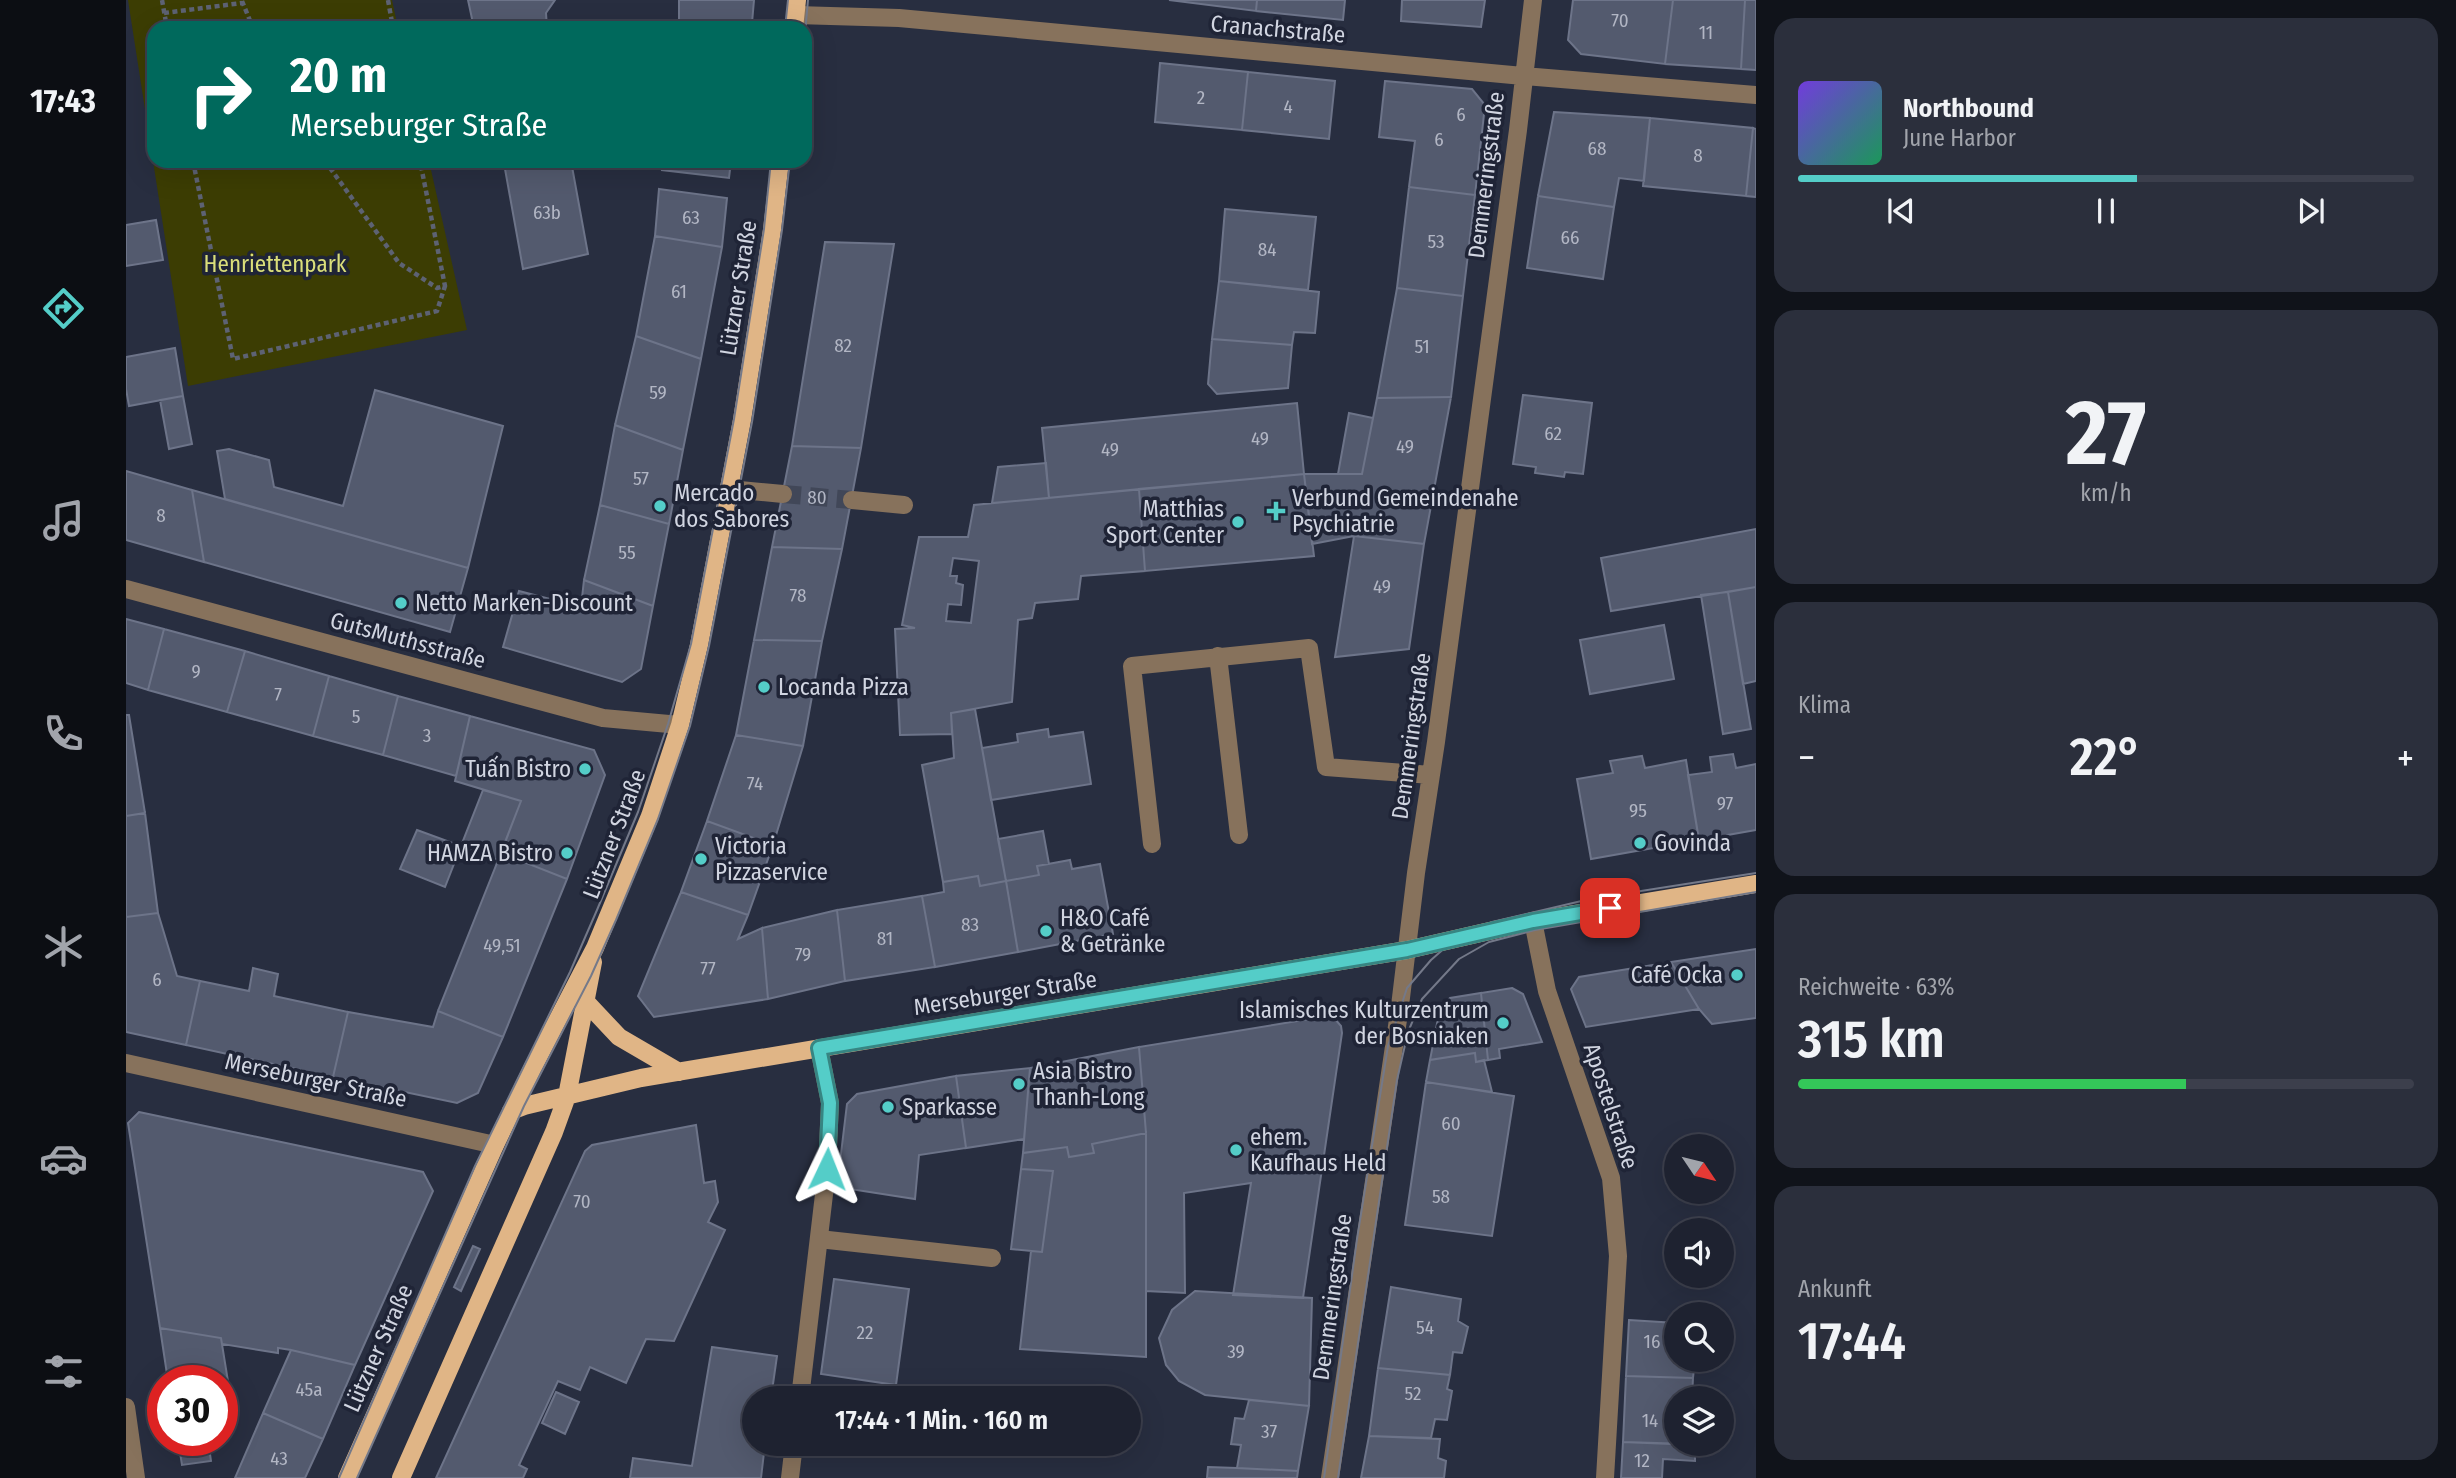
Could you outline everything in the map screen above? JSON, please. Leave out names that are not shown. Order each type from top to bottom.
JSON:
[{"type":"main road","name":"Lützner Straße","points":[[347,1478],[495,1145],[595,948],[650,816],[680,725],[699,645],[729,489],[772,230],[779,168]]},
{"type":"main road","name":"Merseburger Straße","points":[[511,1111],[641,1078],[1407,950],[1533,921],[1756,884]]},
{"type":"main road","points":[[401,1478],[541,1167],[567,1096],[595,948]]},
{"type":"main road","points":[[586,1002],[619,1037],[679,1072]]},
{"type":"street","name":"Demmeringstraße","points":[[1330,1478],[1390,1079],[1533,0]]},
{"type":"street","name":"Cranachstraße","points":[[796,14],[899,18],[1756,95]]},
{"type":"street","points":[[729,489],[783,494]]},
{"type":"street","points":[[852,500],[905,505]]},
{"type":"street","name":"GutsMuthsstraße","points":[[126,589],[604,718],[680,725]]},
{"type":"street","points":[[1152,844],[1132,666],[1309,648],[1326,767],[1431,775]]},
{"type":"street","points":[[1218,656],[1239,835]]},
{"type":"street","name":"Apostelstraße","points":[[1533,921],[1546,991],[1611,1178],[1618,1256],[1605,1478]]},
{"type":"street","points":[[801,1386],[827,1169],[830,1103],[819,1048]]},
{"type":"street","name":"Merseburger Straße","points":[[126,1063],[495,1145]]},
{"type":"street","points":[[819,1239],[992,1258]]},
{"type":"street","points":[[126,1407],[136,1478]]},
{"type":"street","points":[[790,1478],[793,1456]]},
{"type":"path","points":[[162,0],[166,21]]},
{"type":"path","points":[[387,0],[392,21]]},
{"type":"path","points":[[164,13],[242,1],[250,21]]},
{"type":"path","points":[[194,168],[233,359],[437,311],[444,285],[421,168]]},
{"type":"path","points":[[330,168],[399,263],[437,288],[444,285]]},
{"type":"green space","name":"Henriettenpark","points":[[128,0],[392,0],[396,21],[147,21],[147,122]]},
{"type":"green space","name":"Henriettenpark","points":[[154,168],[431,168],[467,330],[188,386]]},
{"type":"building","points":[[468,0],[555,0],[546,13],[547,21],[472,21]]},
{"type":"building","points":[[679,0],[754,0],[752,21],[679,21]]},
{"type":"building","points":[[1169,0],[1257,0],[1256,11]]},
{"type":"building","points":[[1257,0],[1345,0],[1343,20],[1256,11]]},
{"type":"building","points":[[1402,0],[1485,0],[1481,27],[1401,21]]},
{"type":"building","points":[[1573,0],[1673,0],[1665,64],[1581,54],[1568,40]]},
{"type":"building","points":[[1673,0],[1745,0],[1741,69],[1665,64]]},
{"type":"building","points":[[1745,0],[1756,0],[1756,70],[1741,69]]},
{"type":"building","points":[[1160,63],[1248,72],[1242,130],[1155,122]]},
{"type":"building","points":[[1248,72],[1335,81],[1329,139],[1242,130]]},
{"type":"building","points":[[1385,81],[1472,89],[1485,105],[1475,195],[1409,187],[1415,141],[1379,137]]},
{"type":"building","points":[[1554,112],[1650,118],[1644,181],[1619,178],[1614,207],[1538,196]]},
{"type":"building","points":[[1650,118],[1753,128],[1746,196],[1643,186]]},
{"type":"building","points":[[1753,128],[1756,129],[1756,197],[1746,196]]},
{"type":"building","points":[[572,168],[588,254],[523,269],[505,169]]},
{"type":"building","points":[[662,168],[730,168],[729,178]]},
{"type":"building","points":[[1409,187],[1475,195],[1463,296],[1397,288]]},
{"type":"building","points":[[659,189],[727,198],[722,247],[655,236]]},
{"type":"building","points":[[1538,196],[1614,207],[1603,279],[1527,268]]},
{"type":"building","points":[[1225,209],[1316,217],[1308,290],[1219,281]]},
{"type":"building","points":[[156,220],[163,260],[126,266],[126,225]]},
{"type":"building","points":[[655,236],[722,247],[701,359],[636,336]]},
{"type":"building","points":[[825,242],[894,244],[861,448],[792,446]]},
{"type":"building","points":[[1219,281],[1319,292],[1315,333],[1294,332],[1292,345],[1212,339]]},
{"type":"building","points":[[1397,288],[1463,296],[1451,397],[1377,398]]},
{"type":"building","points":[[636,336],[701,359],[683,450],[615,425]]},
{"type":"building","points":[[1212,339],[1292,345],[1288,388],[1217,394],[1208,384]]},
{"type":"building","points":[[175,348],[183,396],[129,406],[126,357]]},
{"type":"building","points":[[375,390],[503,426],[468,568],[225,499],[217,451],[229,449],[269,460],[274,487],[343,506]]},
{"type":"building","points":[[1523,395],[1592,403],[1583,474],[1565,472],[1564,477],[1535,473],[1536,467],[1513,464]]},
{"type":"building","points":[[183,396],[192,444],[169,449],[160,400]]},
{"type":"building","points":[[1451,397],[1424,544],[1354,536],[1312,544],[1304,474],[1362,474],[1377,398]]},
{"type":"building","points":[[1297,403],[1304,474],[1049,498],[1042,428]]},
{"type":"building","points":[[1349,413],[1373,418],[1362,474],[1338,474]]},
{"type":"building","points":[[615,425],[683,450],[669,524],[600,505]]},
{"type":"building","points":[[792,446],[861,448],[842,549],[772,547]]},
{"type":"building","points":[[1046,463],[1049,498],[992,503],[998,467]]},
{"type":"building","points":[[126,471],[192,490],[204,562],[126,540]]},
{"type":"building","points":[[1304,474],[1314,556],[1145,571],[1139,489]]},
{"type":"building","points":[[1139,489],[1145,571],[1081,576],[1078,599],[1035,603],[1032,618],[1018,620],[1012,702],[951,713],[952,734],[900,735],[895,629],[915,628],[902,625],[919,537],[968,537],[974,505]],"holes":[[[953,558],[979,561],[971,623],[946,621],[948,604],[961,605],[963,585],[956,583],[957,576],[950,576]]]},
{"type":"building","points":[[192,490],[468,568],[450,632],[204,562]]},
{"type":"building","points":[[600,505],[669,524],[653,606],[584,580]]},
{"type":"building","points":[[1756,529],[1756,587],[1611,611],[1601,558]]},
{"type":"building","points":[[1354,536],[1424,544],[1409,649],[1335,657]]},
{"type":"building","points":[[772,547],[842,549],[822,641],[754,640]]},
{"type":"building","points":[[584,580],[653,606],[641,669],[622,682],[503,647],[519,591],[581,607]]},
{"type":"building","points":[[1756,587],[1756,681],[1743,684],[1728,592]]},
{"type":"building","points":[[1728,592],[1751,729],[1723,734],[1701,595]]},
{"type":"building","points":[[126,619],[164,629],[148,690],[126,683]]},
{"type":"building","points":[[1664,625],[1674,679],[1590,694],[1580,640]]},
{"type":"building","points":[[164,629],[245,651],[227,712],[148,690]]},
{"type":"building","points":[[754,640],[822,641],[803,746],[736,735]]},
{"type":"building","points":[[245,651],[329,676],[313,736],[227,712]]},
{"type":"building","points":[[329,676],[398,696],[383,755],[313,736]]},
{"type":"building","points":[[398,696],[470,716],[456,776],[383,755]]},
{"type":"building","points":[[975,709],[1006,881],[980,886],[978,876],[943,882],[922,765],[954,758],[951,713]]},
{"type":"building","points":[[126,715],[129,715],[145,813],[126,816]]},
{"type":"building","points":[[470,716],[594,750],[605,775],[567,879],[501,853],[521,801],[455,781]]},
{"type":"building","points":[[1048,729],[1049,737],[1083,732],[1091,784],[991,800],[982,748],[1018,742],[1017,734]]},
{"type":"building","points":[[736,735],[803,746],[773,845],[707,821]]},
{"type":"building","points":[[1733,754],[1736,768],[1756,764],[1756,830],[1699,840],[1688,775],[1712,772],[1710,757]]},
{"type":"building","points":[[1642,756],[1645,768],[1686,760],[1699,840],[1591,859],[1577,779],[1613,773],[1610,761]]},
{"type":"building","points":[[483,790],[521,801],[498,860],[461,846]]},
{"type":"building","points":[[145,813],[158,913],[126,917],[126,816]]},
{"type":"building","points":[[707,821],[773,845],[748,915],[681,892]]},
{"type":"building","points":[[417,830],[461,846],[445,887],[400,869]]},
{"type":"building","points":[[1043,831],[1049,864],[1037,866],[1039,875],[1006,881],[998,839]]},
{"type":"building","points":[[501,853],[567,879],[503,1037],[438,1011]]},
{"type":"building","points":[[1070,860],[1072,869],[1100,864],[1113,934],[1018,952],[1006,881],[1039,875],[1037,866]]},
{"type":"building","points":[[978,876],[980,886],[1006,881],[1018,952],[935,967],[922,896],[944,892],[943,882]]},
{"type":"building","points":[[681,892],[748,915],[738,939],[762,928],[768,999],[654,1017],[638,996]]},
{"type":"building","points":[[922,896],[935,967],[845,981],[837,910]]},
{"type":"building","points":[[837,910],[845,981],[768,999],[762,928]]},
{"type":"building","points":[[158,913],[177,976],[200,981],[186,1045],[126,1032],[126,917]]},
{"type":"building","points":[[1756,949],[1756,1018],[1712,1024],[1699,1009],[1671,962]]},
{"type":"building","points":[[1671,962],[1699,1009],[1586,1027],[1571,989],[1579,977]]},
{"type":"building","points":[[253,968],[278,974],[274,996],[348,1012],[333,1077],[186,1045],[200,981],[249,991]]},
{"type":"building","points":[[1512,988],[1523,994],[1542,1042],[1499,1049],[1500,1058],[1488,1060],[1481,993]]},
{"type":"building","points":[[1481,993],[1488,1060],[1476,1062],[1475,1053],[1430,1060],[1440,1008],[1450,998]]},
{"type":"building","points":[[438,1011],[503,1037],[478,1093],[457,1103],[333,1077],[348,1012],[433,1027]]},
{"type":"building","name":"ehem. Kaufhaus Held","points":[[1328,1016],[1341,1026],[1342,1033],[1303,1298],[1233,1295],[1251,1183],[1184,1193],[1185,1293],[1146,1291],[1146,1133],[1139,1047]]},
{"type":"building","points":[[1139,1047],[1146,1133],[1092,1144],[1094,1153],[1069,1157],[1067,1147],[1023,1153],[1030,1068]]},
{"type":"building","points":[[1475,1053],[1476,1062],[1484,1060],[1492,1092],[1426,1082],[1430,1060]]},
{"type":"building","points":[[1030,1068],[1024,1139],[966,1148],[956,1076]]},
{"type":"building","points":[[956,1076],[966,1148],[919,1155],[915,1199],[837,1187],[847,1104],[857,1094]]},
{"type":"building","points":[[1426,1082],[1514,1096],[1492,1236],[1405,1225]]},
{"type":"building","points":[[139,1112],[423,1172],[433,1191],[355,1365],[291,1350],[278,1348],[278,1353],[222,1344],[221,1338],[160,1328],[128,1123]]},
{"type":"building","points":[[696,1125],[704,1183],[715,1181],[718,1202],[708,1222],[725,1230],[674,1341],[646,1339],[626,1383],[590,1367],[580,1390],[558,1381],[519,1465],[527,1469],[523,1478],[436,1478],[585,1151],[592,1145]]},
{"type":"building","points":[[1146,1133],[1146,1357],[1020,1349],[1031,1251],[1042,1252],[1053,1171],[1021,1169],[1023,1153],[1067,1147],[1069,1157],[1094,1153],[1092,1144]]},
{"type":"building","points":[[1021,1169],[1053,1171],[1042,1252],[1011,1249]]},
{"type":"building","points":[[473,1246],[480,1249],[461,1291],[454,1287]]},
{"type":"building","points":[[834,1279],[909,1289],[896,1385],[821,1374]]},
{"type":"building","points":[[1391,1287],[1461,1299],[1458,1321],[1468,1327],[1462,1353],[1453,1352],[1450,1375],[1378,1368]]},
{"type":"building","points":[[1195,1291],[1312,1298],[1309,1406],[1205,1395],[1179,1381],[1166,1365],[1159,1338],[1172,1310]]},
{"type":"building","points":[[1629,1320],[1664,1322],[1664,1372],[1694,1372],[1693,1378],[1626,1376]]},
{"type":"building","points":[[160,1328],[221,1338],[225,1365],[166,1365]]},
{"type":"building","points":[[712,1347],[777,1356],[773,1386],[742,1386],[742,1456],[764,1456],[761,1478],[630,1478],[633,1458],[692,1466]]},
{"type":"building","points":[[291,1350],[355,1365],[323,1439],[263,1413]]},
{"type":"building","points":[[1378,1368],[1450,1375],[1447,1389],[1452,1391],[1447,1420],[1435,1419],[1431,1438],[1369,1436]]},
{"type":"building","points":[[1626,1376],[1693,1378],[1693,1386],[1664,1386],[1664,1444],[1623,1442]]},
{"type":"building","points":[[556,1392],[579,1402],[565,1434],[542,1423]]},
{"type":"building","points":[[1249,1400],[1309,1406],[1298,1471],[1237,1468],[1241,1445],[1231,1444],[1235,1418],[1244,1419]]},
{"type":"building","points":[[263,1413],[323,1439],[305,1478],[235,1478]]},
{"type":"building","points":[[1369,1436],[1440,1439],[1438,1458],[1446,1461],[1444,1478],[1361,1478]]},
{"type":"building","points":[[1623,1442],[1664,1444],[1664,1456],[1695,1456],[1695,1461],[1663,1459],[1662,1478],[1621,1478]]},
{"type":"building","points":[[181,1456],[210,1456],[211,1461],[182,1465]]},
{"type":"building","points":[[1208,1467],[1298,1471],[1297,1478],[1207,1478]]},
{"type":"tunnel","points":[[783,494],[852,500]]},
{"type":"tram line","points":[[786,21],[788,0]]},
{"type":"tram line","points":[[806,21],[808,0]]},
{"type":"tram line","points":[[339,1478],[475,1166],[570,972],[638,812],[668,724],[691,644],[734,419],[764,229],[770,168]]},
{"type":"tram line","points":[[357,1478],[524,1106],[591,976],[616,920],[658,819],[690,726],[709,646],[752,422],[789,168]]},
{"type":"tram line","points":[[1324,1478],[1357,1239],[1388,1046],[1407,988],[1447,946],[1492,922],[1590,899],[1756,873]]},
{"type":"tram line","points":[[1338,1478],[1397,1080],[1408,1032],[1422,999],[1459,959],[1489,942],[1535,930],[1756,892]]},
{"type":"place","name":"Mercado dos Sabores","points":[[660,506]]},
{"type":"place","name":"Verbund Gemeindenahe Psychiatrie","points":[[1276,511]]},
{"type":"place","name":"Matthias Sport Center","points":[[1238,522]]},
{"type":"place","name":"Netto Marken-Discount","points":[[401,603]]},
{"type":"place","name":"Locanda Pizza","points":[[764,687]]},
{"type":"place","name":"Tuấn Bistro","points":[[585,769]]},
{"type":"place","name":"Govinda","points":[[1640,843]]},
{"type":"place","name":"HAMZA Bistro","points":[[567,853]]},
{"type":"place","name":"Victoria Pizzaservice","points":[[701,859]]},
{"type":"place","name":"H&O Café & Getränke","points":[[1046,931]]},
{"type":"place","name":"Café Ocka","points":[[1737,975]]},
{"type":"place","name":"Islamisches Kulturzentrum der Bosniaken","points":[[1503,1023]]},
{"type":"place","name":"Asia Bistro Thanh-Long","points":[[1019,1084]]},
{"type":"place","name":"Sparkasse","points":[[888,1107]]},
{"type":"place","name":"ehem. Kaufhaus Held","points":[[1236,1150]]},
{"type":"route","points":[[827,1169],[830,1103],[819,1048],[1407,950],[1533,921],[1610,908]]}]
